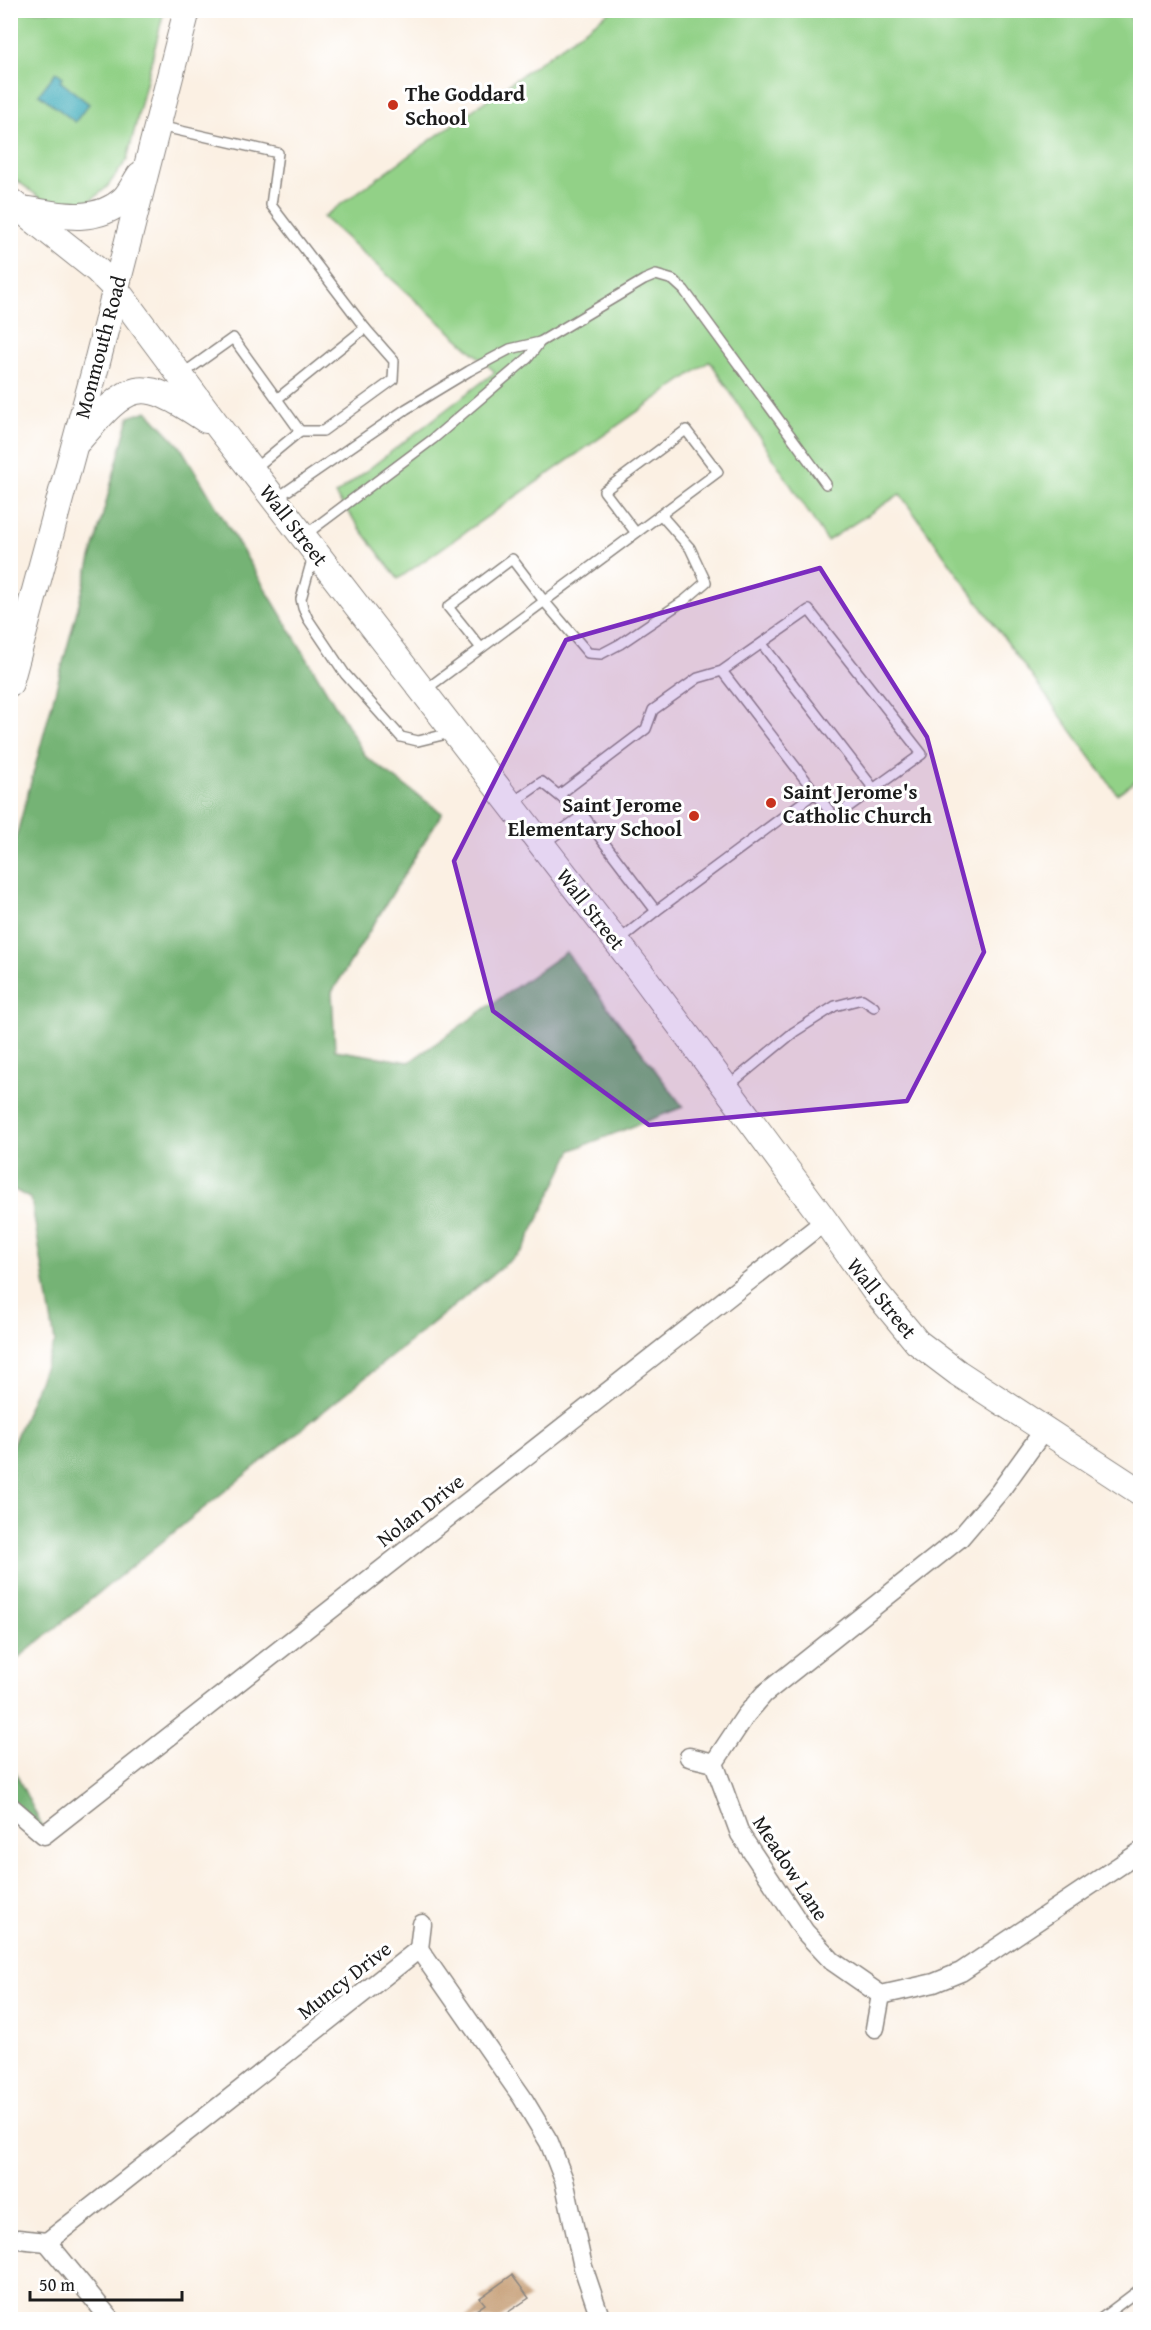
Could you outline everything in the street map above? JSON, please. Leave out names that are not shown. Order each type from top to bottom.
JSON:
[{"type":"street","name":"Monmouth Road","points":[[10,683],[20,612],[74,445],[187,10]]},
{"type":"street","points":[[16,205],[67,216],[99,214],[124,199],[148,162]]},
{"type":"street","name":"Wall Street","points":[[16,205],[97,270],[115,288],[220,429],[617,942],[874,1290],[917,1342],[958,1373],[1140,1492]]},
{"type":"street","points":[[74,445],[111,404],[126,393],[140,390],[169,397],[220,429]]},
{"type":"street","name":"Nolan Drive","points":[[10,1806],[44,1835],[825,1221]]},
{"type":"street","points":[[689,1756],[714,1763],[746,1715],[764,1694],[960,1538],[1000,1491],[1044,1430]]},
{"type":"street","name":"Meadow Lane","points":[[714,1763],[740,1834],[805,1932],[832,1961],[881,1995]]},
{"type":"street","points":[[875,2028],[881,1995],[934,1983],[961,1972],[1140,1852]]},
{"type":"street","points":[[419,1949],[422,1924]]},
{"type":"street","name":"Muncy Drive","points":[[47,2242],[419,1949],[522,2097],[549,2142],[564,2180],[583,2266],[601,2319]]},
{"type":"street","points":[[18,2239],[47,2242],[111,2319]]},
{"type":"lane","points":[[157,125],[278,153],[271,205],[365,328],[394,361],[393,380],[324,430],[300,431],[253,471]]},
{"type":"lane","points":[[275,500],[406,408],[510,349],[540,342],[656,275],[673,280],[684,290],[826,484]]},
{"type":"lane","points":[[277,399],[365,328]]},
{"type":"lane","points":[[180,375],[233,338],[300,431]]},
{"type":"lane","points":[[454,732],[418,741],[401,737],[345,674],[303,608],[302,599],[309,543],[528,358],[540,342]]},
{"type":"lane","points":[[423,691],[544,602],[718,472],[686,430],[604,491],[636,533]]},
{"type":"lane","points":[[481,648],[448,607],[512,559],[544,602],[588,653],[601,654],[620,644],[685,600],[706,582],[690,548],[661,515]]},
{"type":"lane","points":[[559,795],[646,729],[653,710],[698,678],[722,671],[809,610],[922,754],[834,817],[722,671]]},
{"type":"lane","points":[[762,644],[874,789]]},
{"type":"lane","points":[[510,804],[542,782],[583,815],[656,911]]},
{"type":"lane","points":[[617,942],[815,793]]},
{"type":"lane","points":[[542,845],[583,815]]},
{"type":"lane","points":[[726,1088],[794,1032],[835,1006],[862,999],[874,1007]]},
{"type":"lane","points":[[1099,2319],[1140,2289]]},
{"type":"highlighted area","points":[[820,568],[927,737],[984,952],[907,1101],[649,1125],[493,1011],[454,861],[566,640]]},
{"type":"green space","points":[[11,11],[164,11],[127,160],[107,187],[90,201],[73,204],[43,200],[11,176]]},
{"type":"green space","points":[[611,11],[1127,11],[1140,37],[1140,778],[1117,794],[900,494],[827,541],[710,361],[398,579],[335,495],[495,372],[323,217]]},
{"type":"green space","points":[[147,411],[180,446],[366,757],[442,813],[332,992],[335,1050],[409,1062],[566,952],[683,1107],[572,1150],[523,1250],[11,1664],[11,1449],[55,1342],[31,1199],[11,1188],[11,856],[129,417]]},
{"type":"green space","points":[[11,1764],[45,1832],[11,1801]]},
{"type":"water","points":[[56,72],[63,77],[60,81],[89,104],[75,122],[39,94]]},
{"type":"building","points":[[512,2275],[529,2298],[498,2319],[463,2319],[485,2304],[480,2298]]},
{"type":"place","name":"The Goddard School","points":[[393,105]]},
{"type":"place","name":"Saint Jerome's Catholic Church","points":[[771,803]]},
{"type":"place","name":"Saint Jerome Elementary School","points":[[694,816]]}]
